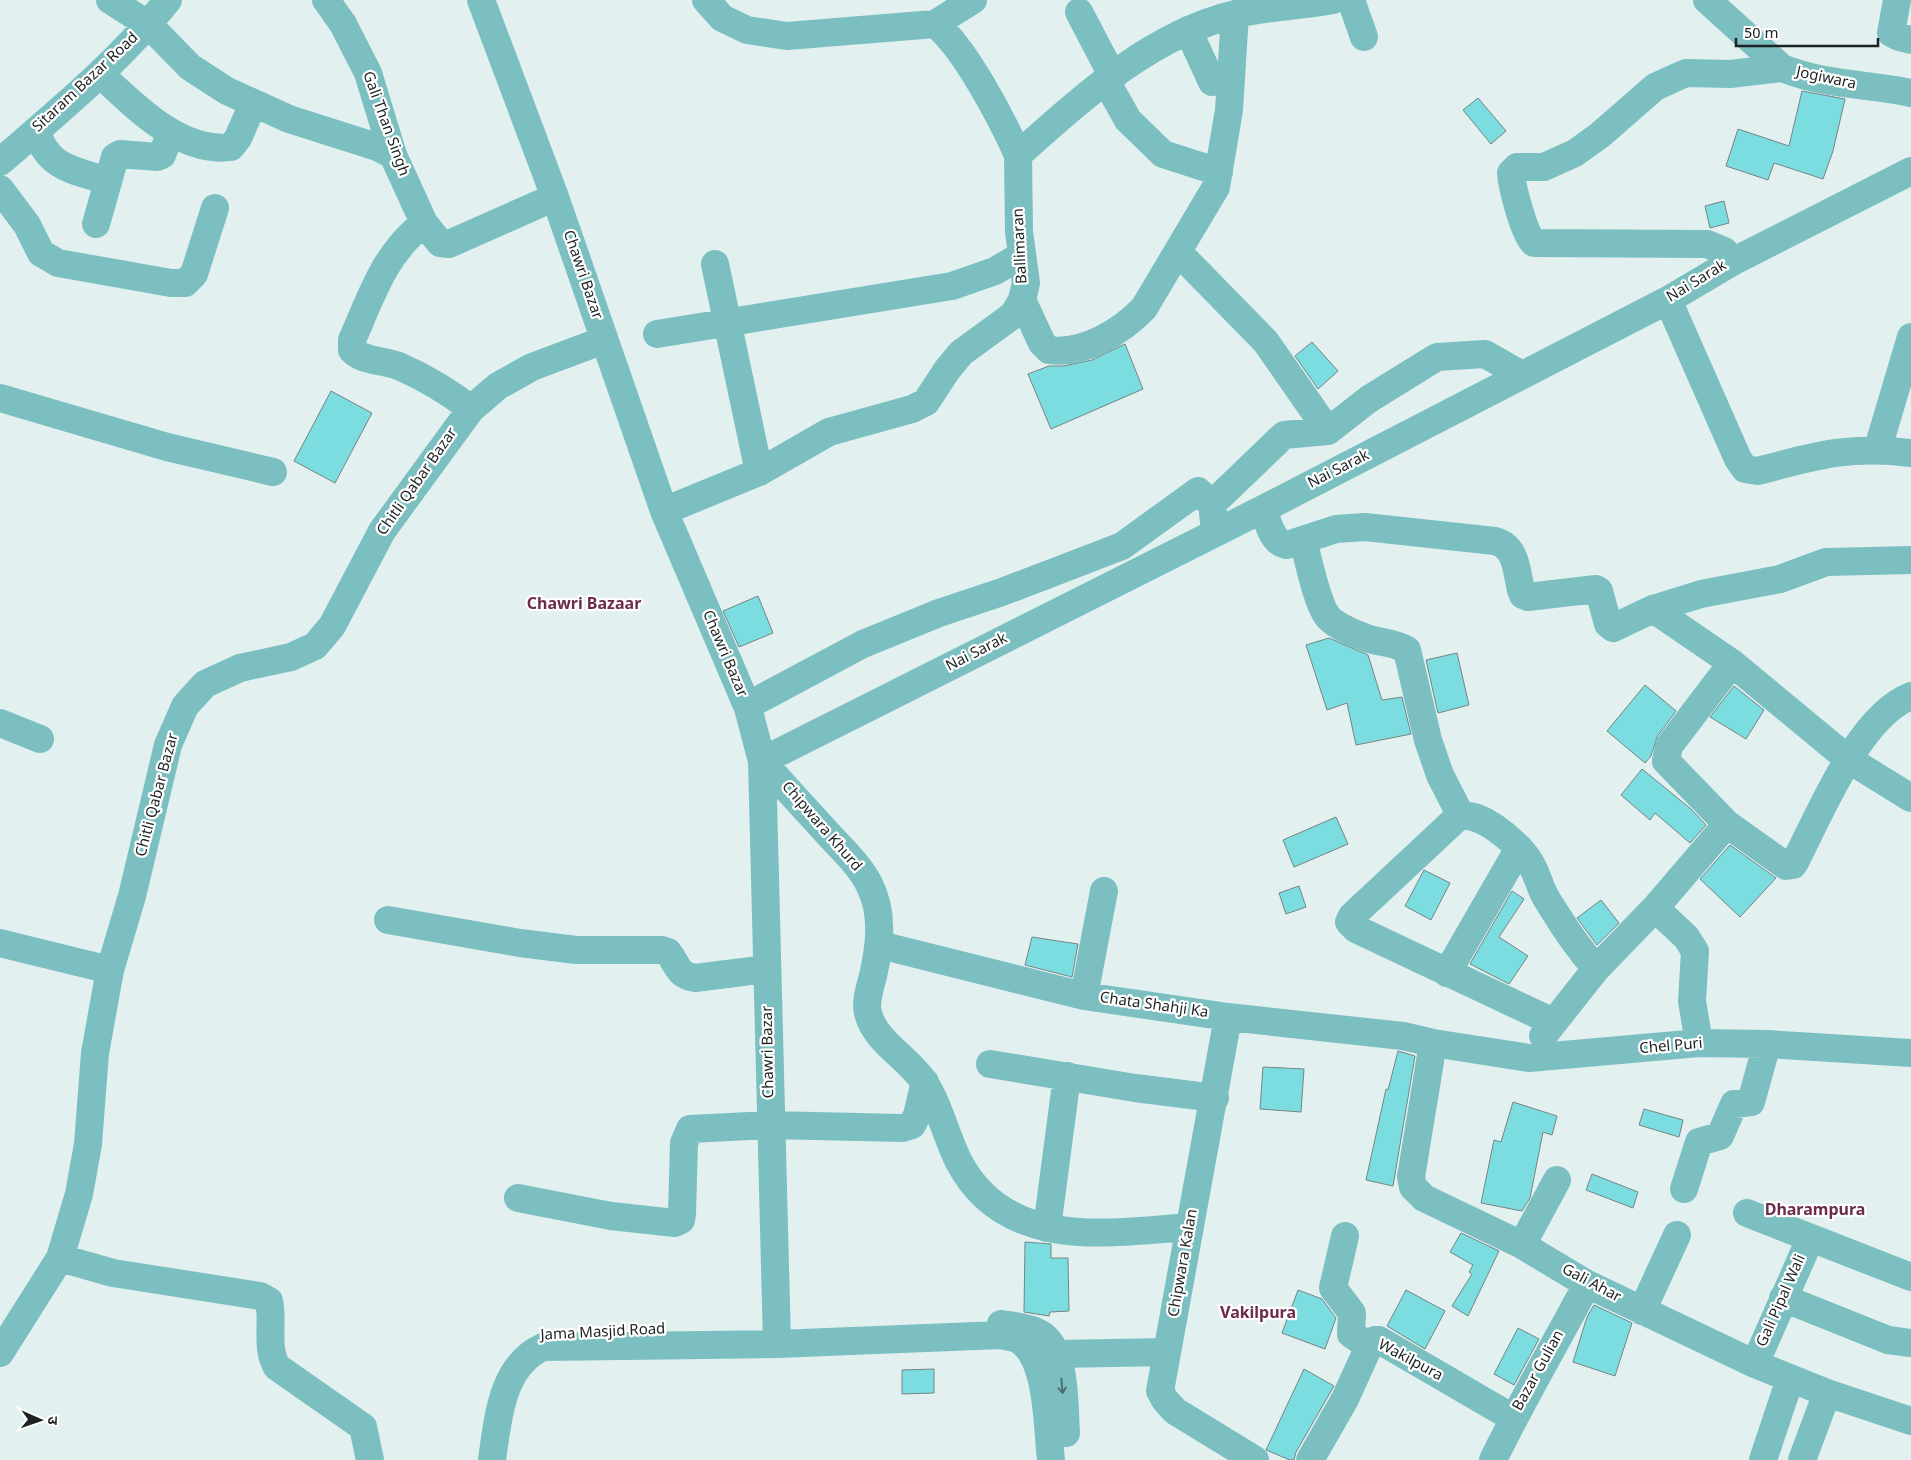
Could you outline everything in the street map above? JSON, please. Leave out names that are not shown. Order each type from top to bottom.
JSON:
[{"type":"street","points":[[110,0],[149,24],[190,67],[227,91],[289,119],[377,147],[393,155]]},
{"type":"street","name":"Sitaram Bazar Road","points":[[5,150],[36,130],[100,74],[149,24],[168,0]]},
{"type":"street","name":"Gali Than Singh","points":[[326,0],[343,24],[368,73],[393,155],[424,223],[440,243],[449,244],[555,197]]},
{"type":"street","name":"Chawri Bazar","points":[[481,0],[555,197],[664,511],[747,706],[762,762],[777,1336]]},
{"type":"street","points":[[706,0],[722,18],[747,30],[787,36],[935,24],[973,0]]},
{"type":"street","points":[[935,24],[954,44],[1005,124],[1018,155],[1083,97],[1188,30],[1235,14],[1333,0]]},
{"type":"street","points":[[1351,0],[1364,37]]},
{"type":"street","name":"Jogiwara","points":[[1706,0],[1782,68],[1846,85],[1911,93]]},
{"type":"street","points":[[1897,0],[1891,33],[1899,38],[1911,40]]},
{"type":"street","points":[[1079,12],[1128,120],[1163,154],[1220,172]]},
{"type":"street","points":[[1022,300],[1042,343],[1049,350],[1062,352],[1077,349],[1130,323],[1144,308],[1216,187],[1220,172],[1228,110],[1235,14]]},
{"type":"street","points":[[1188,30],[1212,82]]},
{"type":"street","points":[[1734,260],[1724,251],[1707,244],[1534,243],[1530,238],[1524,221],[1511,173],[1517,167],[1544,167],[1575,153],[1600,135],[1655,87],[1677,76],[1695,73],[1730,74],[1782,68]]},
{"type":"street","points":[[100,74],[149,120],[172,132],[220,148],[231,146],[238,138],[253,104]]},
{"type":"street","points":[[36,130],[42,147],[49,158],[62,165],[107,181]]},
{"type":"street","points":[[96,224],[112,163],[120,154],[157,157],[162,155],[172,132]]},
{"type":"street","name":"Ballimaran","points":[[664,511],[759,472],[829,432],[912,409],[926,402],[946,370],[961,354],[1012,315],[1022,300],[1026,282],[1022,255],[1018,155]]},
{"type":"street","name":"Nai Sarak","points":[[762,762],[1263,509],[1668,300],[1734,260],[1911,171]]},
{"type":"street","points":[[0,189],[26,225],[41,253],[58,263],[171,283],[186,283],[194,274],[216,208]]},
{"type":"street","points":[[424,223],[406,237],[388,260],[352,340],[352,350],[357,356],[400,366],[452,394],[471,409]]},
{"type":"street","points":[[1178,252],[1266,342],[1328,431]]},
{"type":"street","points":[[657,334],[908,295],[952,286],[995,271],[1022,255]]},
{"type":"street","points":[[715,264],[759,472]]},
{"type":"street","points":[[1668,300],[1738,459],[1745,469],[1758,471],[1830,452],[1878,448],[1911,453]]},
{"type":"street","points":[[1878,448],[1911,337]]},
{"type":"street","name":"Chitli Qabar Bazar","points":[[0,1352],[60,1258],[79,1194],[88,1144],[95,1053],[110,970],[132,896],[168,746],[186,706],[205,684],[240,668],[291,657],[315,646],[332,626],[382,531],[471,409],[498,386],[532,367],[604,340]]},
{"type":"street","points":[[1212,504],[1284,435],[1328,431],[1369,399],[1437,357],[1485,354],[1522,375]]},
{"type":"street","points":[[0,398],[167,446],[273,472]]},
{"type":"street","points":[[747,706],[863,644],[939,613],[1002,592],[1122,546],[1198,491],[1212,504],[1216,533]]},
{"type":"street","points":[[1263,509],[1278,542],[1287,545],[1336,529],[1365,527],[1495,541],[1508,546],[1512,552],[1521,590],[1528,597],[1596,589],[1599,592],[1608,624],[1613,628],[1653,610],[1701,594],[1763,584],[1826,562],[1911,560]]},
{"type":"street","points":[[1303,540],[1323,608],[1329,618],[1343,628],[1369,639],[1391,643],[1406,650],[1428,740],[1440,775],[1461,816]]},
{"type":"street","points":[[1653,610],[1732,663],[1848,759],[1911,798]]},
{"type":"street","points":[[1732,663],[1670,746],[1665,756],[1669,767],[1727,824],[1781,864],[1793,865],[1848,759],[1890,708],[1911,696]]},
{"type":"street","points":[[0,723],[40,739]]},
{"type":"street","name":"Chipwara Khurd","points":[[762,762],[855,864],[869,884],[878,909],[880,944],[869,993],[867,1012],[874,1030],[903,1056],[925,1082],[960,1163],[986,1197],[1022,1221],[1064,1233],[1107,1233],[1190,1227]]},
{"type":"street","points":[[1553,1022],[1356,930],[1349,922],[1354,912],[1461,816],[1475,816],[1482,819],[1519,848],[1535,870],[1544,894],[1571,938],[1596,969]]},
{"type":"street","points":[[1529,1058],[1553,1022],[1596,969],[1655,908],[1727,824]]},
{"type":"street","points":[[1447,973],[1519,848]]},
{"type":"street","points":[[1084,996],[1104,891]]},
{"type":"street","points":[[1655,908],[1686,936],[1694,951],[1692,1001],[1698,1043]]},
{"type":"street","points":[[388,920],[461,934],[576,950],[662,950],[672,957],[677,970],[684,976],[695,978],[767,969]]},
{"type":"street","points":[[0,942],[110,970]]},
{"type":"street","name":"Chata Shahji Ka","points":[[880,944],[1084,996],[1228,1017],[1404,1036],[1433,1044]]},
{"type":"street","name":"Chipwara Kalan","points":[[1228,1017],[1215,1098],[1160,1391],[1175,1411],[1255,1460]]},
{"type":"street","name":"Chel Puri","points":[[1433,1044],[1529,1058],[1698,1043],[1767,1044],[1911,1052]]},
{"type":"street","name":"Gali Ahar","points":[[1433,1044],[1412,1167],[1413,1187],[1424,1198],[1522,1245],[1587,1284],[1755,1364],[1827,1393],[1911,1421]]},
{"type":"street","points":[[1684,1189],[1699,1142],[1720,1136],[1734,1104],[1751,1102],[1767,1044]]},
{"type":"street","points":[[990,1064],[1135,1088],[1215,1098]]},
{"type":"street","points":[[1047,1228],[1067,1076]]},
{"type":"street","points":[[518,1198],[611,1216],[675,1223],[680,1220],[682,1214],[684,1142],[690,1129],[771,1125],[902,1128],[912,1125],[917,1115],[925,1082]]},
{"type":"street","points":[[1522,1245],[1557,1180]]},
{"type":"street","points":[[1747,1212],[1810,1239],[1911,1277]]},
{"type":"street","points":[[1642,1311],[1677,1235]]},
{"type":"street","points":[[1345,1236],[1333,1288],[1352,1313],[1351,1334],[1369,1346]]},
{"type":"street","name":"Gali Pipal Wali","points":[[1755,1364],[1810,1239]]},
{"type":"street","points":[[60,1258],[113,1273],[265,1298],[269,1302],[272,1315],[270,1348],[272,1359],[277,1367],[363,1427],[370,1460]]},
{"type":"street","name":"Bazar Gulian","points":[[1493,1460],[1513,1418],[1546,1363],[1587,1284]]},
{"type":"street","points":[[1783,1298],[1888,1340],[1911,1343]]},
{"type":"street","name":"Jama Masjid Road","points":[[777,1336],[980,1321],[1025,1328],[1040,1333],[1053,1348],[1060,1366],[1068,1460]]},
{"type":"street","name":"Jama Masjid Road","points":[[492,1460],[499,1411],[509,1382],[511,1355],[518,1345],[527,1338],[540,1334],[1000,1335],[1019,1340],[1033,1355],[1041,1372],[1051,1460]]},
{"type":"street","name":"Wakilpura","points":[[1310,1460],[1341,1406],[1373,1341],[1379,1340],[1513,1418]]},
{"type":"street","points":[[1056,1354],[1167,1352]]},
{"type":"street","points":[[1763,1460],[1790,1379]]},
{"type":"street","points":[[1802,1460],[1827,1393]]},
{"type":"street","points":[[1200,1426],[1214,1460]]},
{"type":"building","points":[[1802,91],[1845,99],[1833,151],[1823,179],[1774,163],[1768,180],[1726,166],[1738,129],[1789,146]]},
{"type":"building","points":[[1478,98],[1506,131],[1491,144],[1463,110]]},
{"type":"building","points":[[1724,201],[1729,223],[1710,228],[1705,206]]},
{"type":"building","points":[[1312,342],[1338,371],[1318,389],[1295,356]]},
{"type":"building","points":[[1125,344],[1143,389],[1051,429],[1028,374],[1049,366],[1064,366],[1092,360]]},
{"type":"building","points":[[331,391],[372,413],[335,483],[294,461]]},
{"type":"building","points":[[758,596],[773,633],[739,647],[723,611]]},
{"type":"building","points":[[1329,638],[1368,655],[1382,700],[1402,697],[1411,734],[1356,745],[1347,703],[1327,710],[1306,645]]},
{"type":"building","points":[[1457,653],[1469,705],[1438,713],[1426,660]]},
{"type":"building","points":[[1645,685],[1676,711],[1657,737],[1651,756],[1645,763],[1607,731]]},
{"type":"building","points":[[1734,686],[1764,710],[1746,739],[1710,717]]},
{"type":"building","points":[[1642,769],[1691,809],[1706,825],[1690,843],[1655,813],[1650,820],[1621,795]]},
{"type":"building","points":[[1336,817],[1348,844],[1294,867],[1283,840]]},
{"type":"building","points":[[1730,845],[1776,878],[1740,917],[1700,879]]},
{"type":"building","points":[[1424,870],[1450,883],[1431,920],[1405,906]]},
{"type":"building","points":[[1299,886],[1306,907],[1286,914],[1279,893]]},
{"type":"building","points":[[1512,891],[1524,899],[1499,937],[1528,956],[1509,984],[1470,964]]},
{"type":"building","points":[[1601,900],[1619,923],[1597,945],[1577,918]]},
{"type":"building","points":[[1032,937],[1078,944],[1072,977],[1025,965]]},
{"type":"building","points":[[1398,1051],[1415,1056],[1393,1186],[1366,1180],[1386,1089],[1388,1090]]},
{"type":"building","points":[[1263,1067],[1304,1069],[1301,1112],[1260,1109]]},
{"type":"building","points":[[1513,1102],[1557,1116],[1552,1135],[1543,1132],[1530,1198],[1522,1211],[1481,1203],[1494,1140],[1501,1142]]},
{"type":"building","points":[[1644,1109],[1683,1120],[1679,1137],[1639,1125]]},
{"type":"building","points":[[1592,1174],[1638,1192],[1633,1208],[1586,1190]]},
{"type":"building","points":[[1461,1233],[1499,1251],[1468,1316],[1452,1306],[1472,1274],[1469,1272],[1473,1265],[1450,1252]]},
{"type":"building","points":[[1025,1242],[1051,1244],[1051,1258],[1068,1258],[1069,1311],[1050,1312],[1049,1316],[1024,1312]]},
{"type":"building","points":[[1298,1290],[1322,1299],[1336,1318],[1325,1349],[1282,1333]]},
{"type":"building","points":[[1406,1290],[1445,1311],[1425,1349],[1387,1326]]},
{"type":"building","points":[[1594,1305],[1632,1323],[1615,1376],[1573,1362],[1587,1317]]},
{"type":"building","points":[[1518,1328],[1539,1339],[1514,1385],[1494,1374]]},
{"type":"building","points":[[934,1369],[934,1393],[902,1394],[902,1370]]},
{"type":"building","points":[[1304,1369],[1334,1386],[1296,1452],[1294,1460],[1290,1460],[1266,1450]]},
{"type":"district","name":"Chawri Bazaar","points":[[584,605]]},
{"type":"district","name":"Dharampura","points":[[1815,1211]]},
{"type":"district","name":"Vakilpura","points":[[1258,1314]]}]
